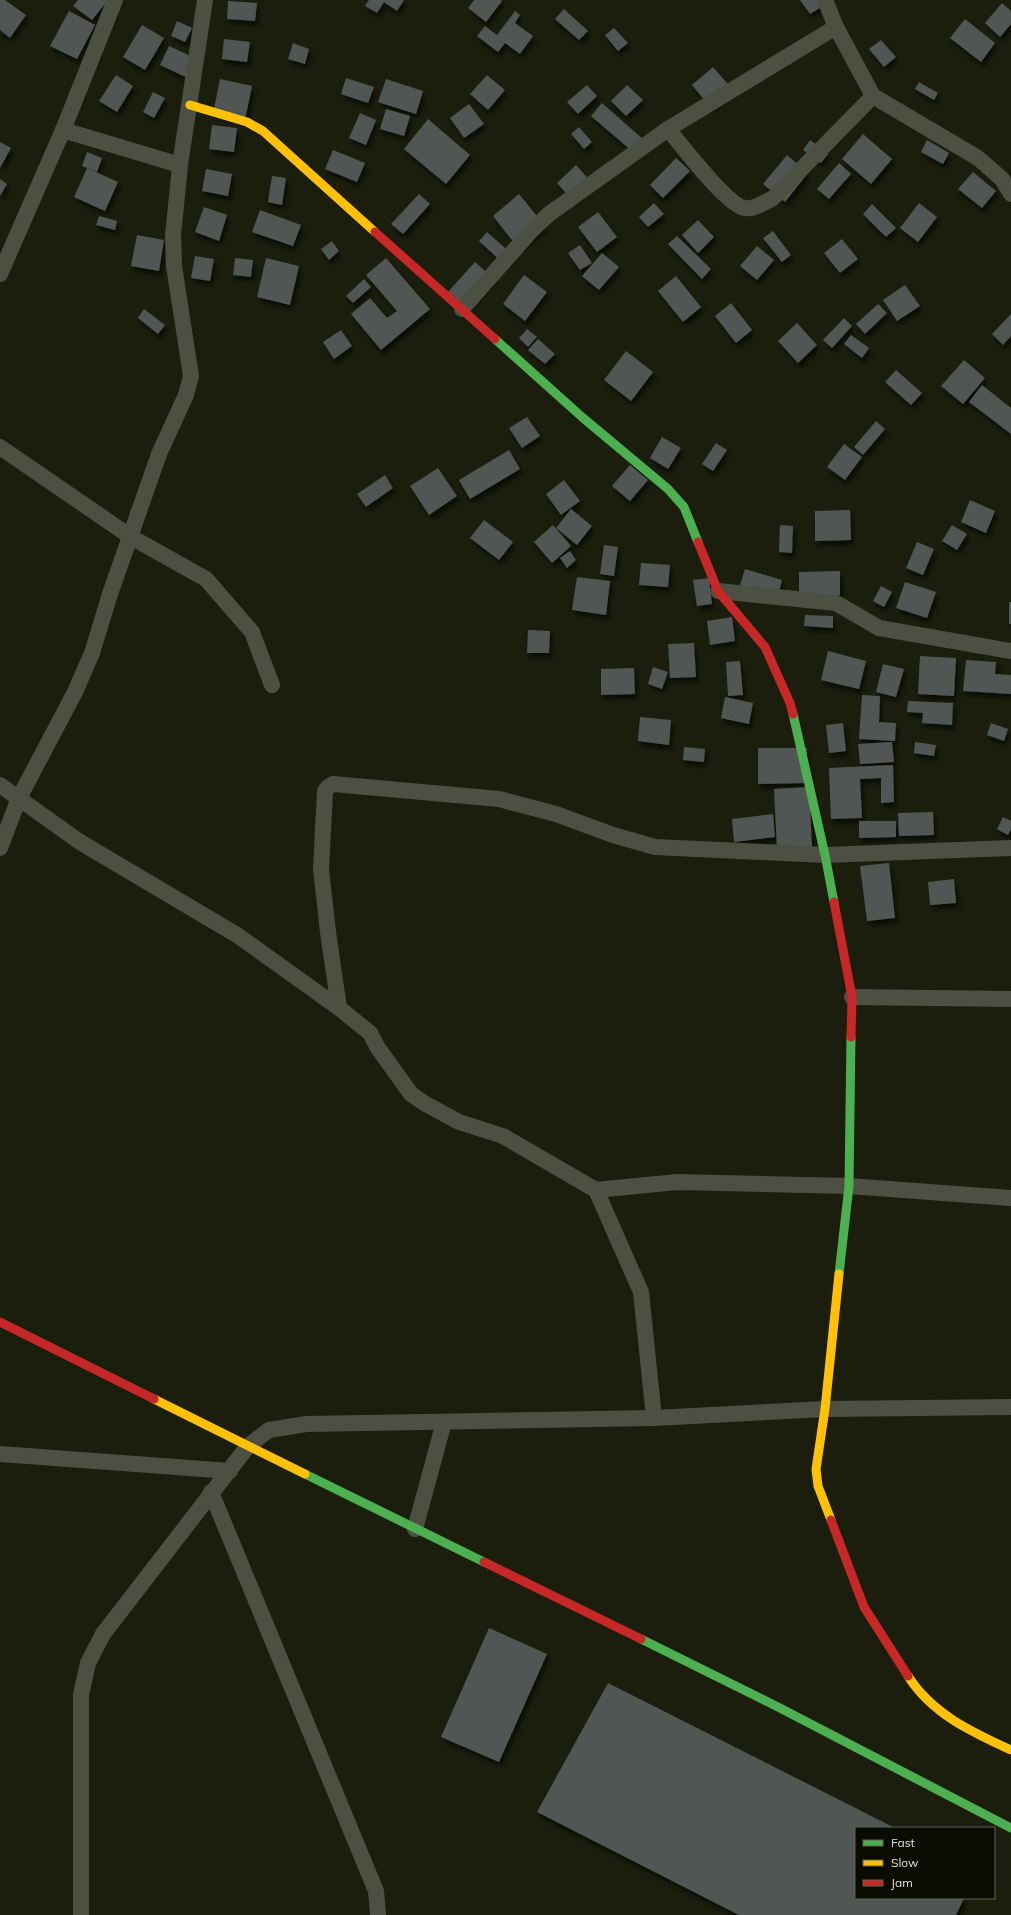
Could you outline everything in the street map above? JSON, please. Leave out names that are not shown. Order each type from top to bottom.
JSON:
[{"type":"street","points":[[0,274],[63,130],[115,0]]},
{"type":"street","points":[[0,848],[19,798],[75,692],[92,652],[110,594],[159,454],[186,396],[191,376],[174,259],[173,236],[180,165],[205,0]]},
{"type":"street","points":[[825,0],[836,27],[873,96],[978,158],[1002,179],[1011,194]]},
{"type":"street","points":[[462,309],[530,231],[549,214],[668,129],[836,27]]},
{"type":"street","points":[[668,129],[727,198],[744,208],[758,206],[773,198],[873,96]]},
{"type":"street","points":[[190,105],[247,122],[263,131],[582,417],[668,489],[684,507],[718,591],[765,647],[790,703],[825,855],[852,997],[848,1186],[824,1410],[816,1468],[818,1486],[864,1607],[913,1684],[928,1702],[950,1718],[973,1732],[1011,1750]]},
{"type":"street","points":[[63,130],[180,165]]},
{"type":"street","points":[[0,447],[131,537],[206,579],[252,632],[272,685]]},
{"type":"street","points":[[718,591],[836,603],[879,628],[1011,651]]},
{"type":"street","points":[[0,784],[80,842],[237,935],[339,1008],[370,1034],[411,1094],[417,1099],[459,1122],[504,1136],[596,1190],[641,1292],[654,1418]]},
{"type":"street","points":[[339,1008],[321,869],[324,791],[333,784],[499,799],[556,814],[613,835],[655,847],[825,855],[1011,848]]},
{"type":"street","points":[[852,997],[1011,999]]},
{"type":"street","points":[[596,1190],[677,1182],[848,1186],[1011,1198]]},
{"type":"street","points":[[0,1322],[415,1529],[778,1707],[1011,1828]]},
{"type":"street","points":[[82,1915],[81,1695],[88,1663],[103,1634],[211,1492],[230,1471],[248,1446],[269,1430],[290,1426],[654,1418],[824,1410],[1011,1407]]},
{"type":"street","points":[[415,1529],[444,1422]]},
{"type":"street","points":[[0,1454],[230,1471]]},
{"type":"street","points":[[211,1492],[376,1891],[378,1915]]},
{"type":"building","points":[[0,0],[5,0],[26,15],[10,38],[0,30]]},
{"type":"building","points":[[78,0],[108,0],[92,20],[73,6]]},
{"type":"building","points":[[369,0],[404,0],[397,11],[384,2],[377,13],[365,6]]},
{"type":"building","points":[[474,0],[502,1],[486,22],[468,8]]},
{"type":"building","points":[[800,0],[823,0],[826,4],[810,14]]},
{"type":"building","points":[[228,1],[257,3],[255,21],[227,19]]},
{"type":"building","points":[[1002,3],[1011,11],[1011,24],[1000,37],[985,23]]},
{"type":"building","points":[[564,9],[588,31],[579,40],[555,19]]},
{"type":"building","points":[[69,11],[95,25],[77,59],[50,46]]},
{"type":"building","points":[[515,11],[520,15],[515,23],[533,36],[520,54],[505,43],[498,52],[477,36],[485,26],[497,35]]},
{"type":"building","points":[[965,19],[995,43],[981,62],[950,38]]},
{"type":"building","points":[[177,21],[192,28],[185,42],[171,36]]},
{"type":"building","points":[[142,25],[164,38],[145,70],[123,57]]},
{"type":"building","points":[[614,28],[628,43],[618,51],[605,35]]},
{"type":"building","points":[[224,39],[250,42],[247,62],[222,59]]},
{"type":"building","points":[[881,40],[896,57],[884,67],[869,49]]},
{"type":"building","points":[[293,43],[309,49],[305,64],[288,59]]},
{"type":"building","points":[[169,46],[199,60],[190,79],[160,65]]},
{"type":"building","points":[[713,67],[733,90],[711,108],[692,85]]},
{"type":"building","points":[[116,75],[133,86],[117,112],[99,101]]},
{"type":"building","points":[[487,75],[505,90],[488,110],[470,94]]},
{"type":"building","points":[[346,78],[374,87],[368,103],[341,94]]},
{"type":"building","points":[[220,79],[252,86],[245,120],[213,114]]},
{"type":"building","points":[[386,79],[423,91],[416,114],[378,102]]},
{"type":"building","points":[[919,82],[938,93],[934,100],[915,89]]},
{"type":"building","points":[[587,85],[597,96],[578,114],[567,102]]},
{"type":"building","points":[[627,85],[643,100],[626,116],[611,101]]},
{"type":"building","points":[[153,92],[165,98],[154,118],[143,112]]},
{"type":"building","points":[[602,103],[644,140],[633,152],[591,116]]},
{"type":"building","points":[[469,104],[484,124],[464,138],[450,118]]},
{"type":"building","points":[[386,109],[410,116],[404,136],[380,129]]},
{"type":"building","points":[[360,113],[376,120],[366,145],[349,138]]},
{"type":"building","points":[[428,119],[470,155],[446,184],[404,149]]},
{"type":"building","points":[[212,125],[237,128],[234,152],[209,149]]},
{"type":"building","points":[[579,127],[592,142],[584,149],[571,134]]},
{"type":"building","points":[[863,134],[892,159],[871,184],[842,159]]},
{"type":"building","points":[[810,140],[828,154],[821,163],[803,150]]},
{"type":"building","points":[[927,140],[949,153],[943,164],[921,152]]},
{"type":"building","points":[[0,142],[11,148],[0,168]]},
{"type":"building","points":[[333,150],[365,163],[357,182],[325,169]]},
{"type":"building","points":[[87,152],[102,158],[97,172],[82,166]]},
{"type":"building","points":[[787,155],[808,173],[785,202],[763,184]]},
{"type":"building","points":[[676,158],[690,171],[663,198],[650,185]]},
{"type":"building","points":[[839,163],[851,174],[829,199],[817,189]]},
{"type":"building","points":[[576,165],[592,183],[573,201],[557,183]]},
{"type":"building","points":[[87,168],[118,182],[105,211],[74,197]]},
{"type":"building","points":[[206,169],[232,174],[228,196],[202,191]]},
{"type":"building","points":[[973,172],[996,191],[982,208],[958,189]]},
{"type":"building","points":[[272,176],[286,178],[282,205],[268,202]]},
{"type":"building","points":[[0,179],[7,184],[0,196]]},
{"type":"building","points":[[419,194],[430,204],[403,234],[391,224]]},
{"type":"building","points":[[519,194],[545,226],[518,248],[493,216]]},
{"type":"building","points":[[654,203],[664,214],[648,227],[639,217]]},
{"type":"building","points":[[919,203],[937,217],[918,242],[900,228]]},
{"type":"building","points":[[872,204],[896,228],[886,237],[863,214]]},
{"type":"building","points":[[204,207],[227,215],[219,241],[195,232]]},
{"type":"building","points":[[260,210],[301,225],[293,246],[252,232]]},
{"type":"building","points":[[598,212],[617,237],[597,252],[578,227]]},
{"type":"building","points":[[99,216],[117,221],[115,230],[96,225]]},
{"type":"building","points":[[698,220],[714,237],[698,253],[682,235]]},
{"type":"building","points":[[773,231],[791,255],[782,262],[763,238]]},
{"type":"building","points":[[487,232],[513,255],[504,264],[479,241]]},
{"type":"building","points":[[137,235],[164,240],[159,271],[131,266]]},
{"type":"building","points":[[677,236],[711,269],[702,279],[668,244]]},
{"type":"building","points":[[842,239],[858,259],[840,273],[824,253]]},
{"type":"building","points":[[332,241],[339,251],[329,260],[321,249]]},
{"type":"building","points":[[580,245],[592,263],[580,270],[568,253]]},
{"type":"building","points":[[757,246],[774,260],[757,280],[740,266]]},
{"type":"building","points":[[602,253],[619,267],[599,290],[582,276]]},
{"type":"building","points":[[195,256],[214,259],[210,281],[191,278]]},
{"type":"building","points":[[235,258],[253,260],[251,277],[233,275]]},
{"type":"building","points":[[266,258],[299,266],[290,305],[257,297]]},
{"type":"building","points":[[386,258],[430,309],[381,350],[351,314],[370,298],[387,318],[397,311],[366,275]]},
{"type":"building","points":[[475,262],[493,278],[464,310],[446,294]]},
{"type":"building","points":[[524,275],[547,292],[525,321],[503,304]]},
{"type":"building","points":[[676,276],[701,307],[683,322],[658,291]]},
{"type":"building","points":[[364,279],[371,287],[353,303],[346,296]]},
{"type":"building","points":[[905,285],[920,306],[897,321],[883,300]]},
{"type":"building","points":[[731,303],[752,330],[736,343],[715,316]]},
{"type":"building","points":[[878,304],[887,313],[865,334],[856,324]]},
{"type":"building","points":[[144,309],[165,325],[158,334],[138,318]]},
{"type":"building","points":[[1011,314],[1011,336],[1003,345],[992,334]]},
{"type":"building","points":[[844,318],[852,326],[832,348],[823,340]]},
{"type":"building","points":[[797,323],[817,345],[798,363],[778,341]]},
{"type":"building","points":[[527,329],[537,337],[528,347],[519,338]]},
{"type":"building","points":[[341,330],[352,346],[334,359],[323,342]]},
{"type":"building","points":[[851,335],[869,348],[862,358],[844,344]]},
{"type":"building","points":[[538,339],[555,354],[545,364],[528,350]]},
{"type":"building","points":[[626,351],[653,372],[631,401],[604,380]]},
{"type":"building","points":[[964,360],[985,378],[963,404],[941,386]]},
{"type":"building","points":[[896,370],[922,393],[911,405],[885,382]]},
{"type":"building","points":[[982,385],[1011,408],[1011,434],[969,402]]},
{"type":"building","points":[[527,417],[540,436],[522,448],[509,428]]},
{"type":"building","points":[[876,421],[885,429],[863,455],[854,447]]},
{"type":"building","points":[[662,437],[681,448],[668,469],[650,458]]},
{"type":"building","points":[[716,443],[727,450],[713,471],[702,464]]},
{"type":"building","points":[[844,444],[862,457],[845,480],[827,467]]},
{"type":"building","points":[[509,450],[520,469],[470,499],[459,480]]},
{"type":"building","points":[[630,465],[648,480],[630,501],[612,486]]},
{"type":"building","points":[[438,468],[457,496],[429,515],[410,486]]},
{"type":"building","points":[[385,475],[393,488],[366,507],[357,494]]},
{"type":"building","points":[[564,480],[580,501],[561,515],[546,494]]},
{"type":"building","points":[[970,500],[995,511],[986,533],[961,522]]},
{"type":"building","points":[[571,509],[592,526],[577,545],[556,528]]},
{"type":"building","points":[[850,510],[851,540],[815,541],[815,511]]},
{"type":"building","points":[[484,520],[513,542],[499,560],[470,538]]},
{"type":"building","points":[[553,525],[571,546],[552,563],[534,542]]},
{"type":"building","points":[[780,525],[793,526],[792,553],[779,552]]},
{"type":"building","points":[[952,525],[967,534],[957,550],[942,541]]},
{"type":"building","points":[[917,542],[934,549],[923,575],[906,568]]},
{"type":"building","points":[[604,545],[618,547],[614,576],[600,574]]},
{"type":"building","points":[[570,551],[576,560],[567,568],[560,558]]},
{"type":"building","points":[[641,563],[670,565],[668,587],[639,585]]},
{"type":"building","points":[[745,569],[782,580],[778,596],[740,585]]},
{"type":"building","points":[[840,571],[840,595],[799,596],[799,572]]},
{"type":"building","points":[[577,577],[610,581],[606,615],[572,610]]},
{"type":"building","points":[[709,578],[712,604],[697,606],[693,580]]},
{"type":"building","points":[[905,582],[936,592],[927,618],[896,608]]},
{"type":"building","points":[[881,586],[892,592],[884,607],[873,601]]},
{"type":"building","points":[[1009,602],[1011,602],[1011,624],[1009,624]]},
{"type":"building","points":[[805,615],[833,616],[833,628],[804,626]]},
{"type":"building","points":[[732,617],[735,641],[710,645],[707,621]]},
{"type":"building","points":[[528,630],[550,631],[549,653],[527,653]]},
{"type":"building","points":[[694,643],[696,677],[670,678],[668,644]]},
{"type":"building","points":[[828,651],[866,661],[859,689],[821,680]]},
{"type":"building","points":[[920,656],[956,658],[954,696],[918,694]]},
{"type":"building","points":[[966,660],[996,662],[995,674],[1011,675],[1011,694],[963,691]]},
{"type":"building","points":[[740,661],[743,695],[728,696],[726,662]]},
{"type":"building","points":[[883,664],[904,669],[896,697],[876,692]]},
{"type":"building","points":[[653,667],[668,672],[662,689],[648,684]]},
{"type":"building","points":[[634,668],[635,694],[601,695],[601,669]]},
{"type":"building","points":[[862,695],[880,696],[879,722],[896,723],[895,741],[859,739]]},
{"type":"building","points":[[725,697],[753,703],[749,724],[721,718]]},
{"type":"building","points":[[908,701],[953,703],[952,725],[922,723],[923,713],[907,712]]},
{"type":"building","points":[[640,717],[671,720],[669,745],[638,741]]},
{"type":"building","points":[[843,723],[846,751],[829,753],[826,725]]},
{"type":"building","points":[[991,723],[1008,729],[1004,741],[987,735]]},
{"type":"building","points":[[892,742],[894,762],[860,764],[858,744]]},
{"type":"building","points":[[915,742],[936,745],[934,756],[914,753]]},
{"type":"building","points":[[684,747],[705,749],[704,762],[683,760]]},
{"type":"building","points":[[758,748],[807,748],[806,783],[758,784]]},
{"type":"building","points":[[893,765],[894,802],[881,803],[881,778],[860,779],[862,818],[831,819],[829,768]]},
{"type":"building","points":[[809,787],[812,847],[777,850],[774,789]]},
{"type":"building","points":[[933,812],[934,835],[899,836],[898,813]]},
{"type":"building","points":[[773,814],[775,837],[734,842],[732,819]]},
{"type":"building","points":[[1003,817],[1011,821],[1011,829],[1008,835],[997,829]]},
{"type":"building","points":[[859,821],[896,821],[896,837],[859,838]]},
{"type":"building","points":[[889,863],[895,918],[867,921],[860,866]]},
{"type":"building","points":[[954,879],[956,903],[930,905],[928,882]]},
{"type":"building","points":[[489,1628],[547,1654],[499,1762],[441,1737]]},
{"type":"building","points":[[608,1683],[893,1827],[855,1827],[855,1899],[964,1899],[956,1915],[739,1915],[537,1812]]},
{"type":"traffic: fast","points":[[495,339],[582,417],[668,489],[684,507],[698,542]]},
{"type":"traffic: fast","points":[[793,714],[825,855],[834,902]]},
{"type":"traffic: fast","points":[[839,1274],[849,1186],[851,1037]]},
{"type":"traffic: fast","points":[[305,1474],[484,1562]]},
{"type":"traffic: fast","points":[[641,1639],[778,1707],[1011,1828]]},
{"type":"traffic: slow","points":[[190,105],[247,122],[263,131],[375,232]]},
{"type":"traffic: slow","points":[[831,1520],[818,1486],[816,1469],[825,1409],[839,1274]]},
{"type":"traffic: slow","points":[[154,1399],[305,1474]]},
{"type":"traffic: slow","points":[[908,1676],[929,1701],[941,1711],[968,1729],[1011,1750]]},
{"type":"traffic: jam","points":[[375,232],[495,339]]},
{"type":"traffic: jam","points":[[698,542],[718,591],[765,647],[790,703],[793,714]]},
{"type":"traffic: jam","points":[[834,902],[852,997],[851,1037]]},
{"type":"traffic: jam","points":[[0,1322],[154,1399]]},
{"type":"traffic: jam","points":[[831,1520],[864,1607],[908,1676]]},
{"type":"traffic: jam","points":[[484,1562],[641,1639]]}]
